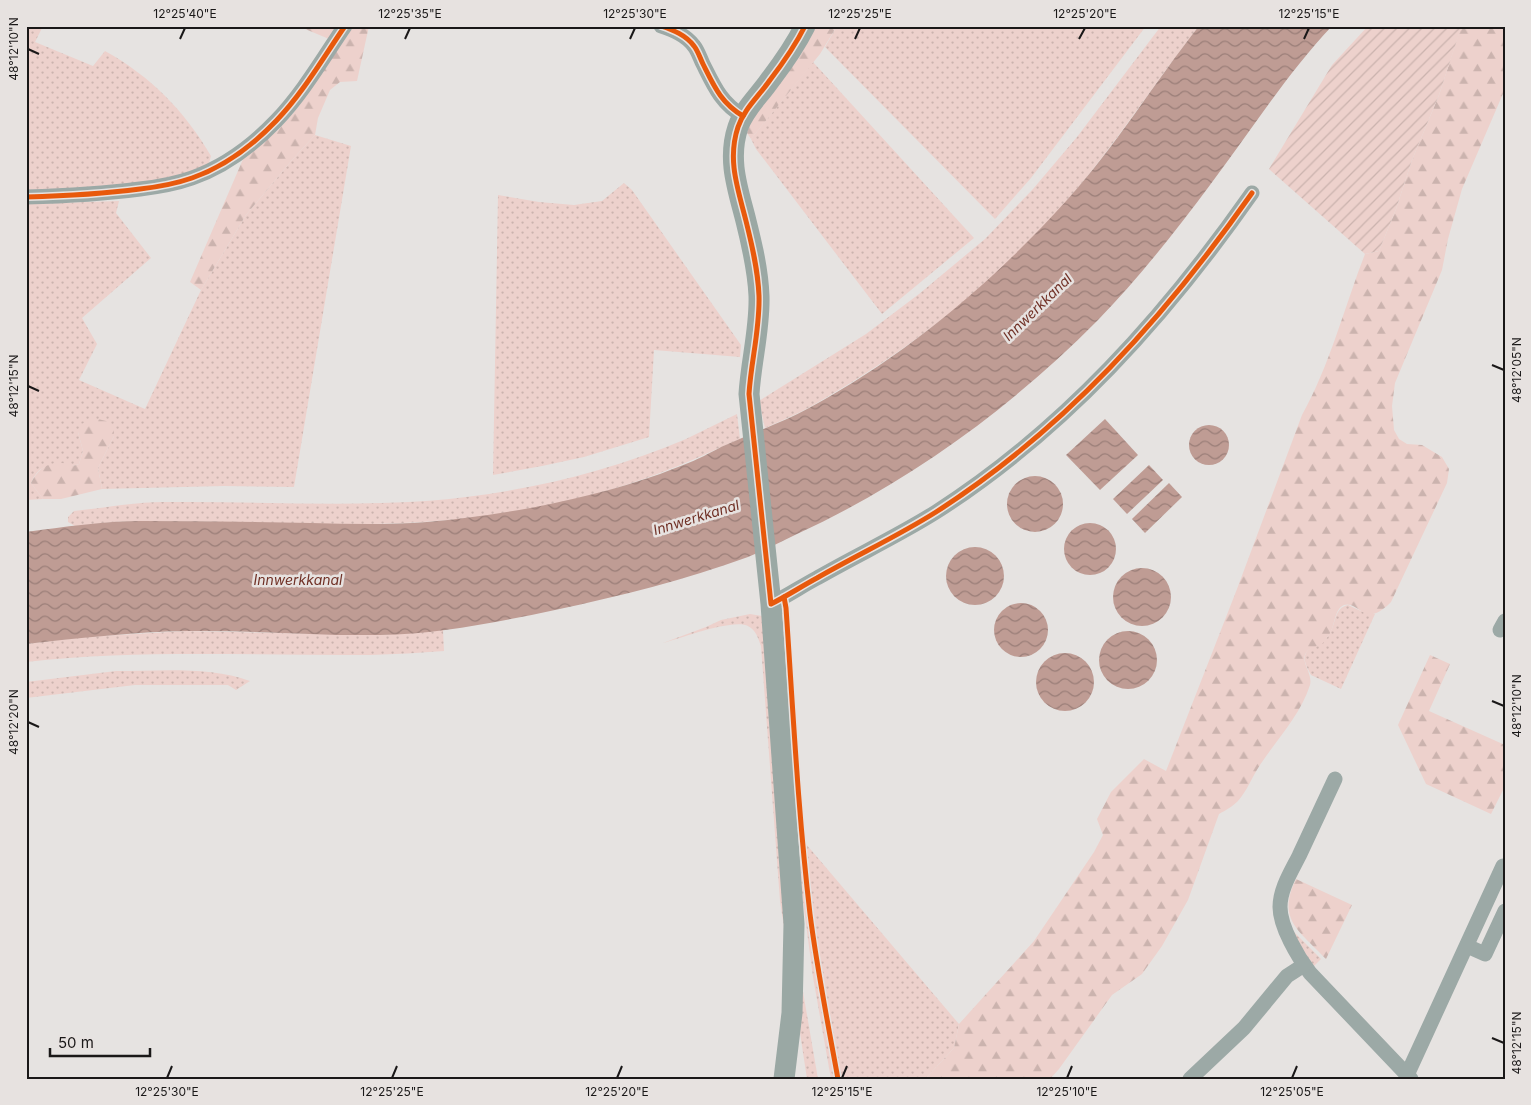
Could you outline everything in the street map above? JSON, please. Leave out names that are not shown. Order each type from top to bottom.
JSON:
[{"type":"main road","points":[[784,1079],[792,1013],[794,924],[775,596],[749,401],[750,378],[757,337],[759,296],[754,255],[734,173],[734,142],[743,116],[789,54],[805,26]]},
{"type":"street","points":[[26,197],[104,194],[153,187],[191,179],[213,169],[242,151],[277,120],[345,26]]},
{"type":"street","points":[[661,26],[683,36],[694,46],[724,102],[743,116]]},
{"type":"street","points":[[775,596],[873,549],[936,512],[1003,465],[1039,435],[1096,384],[1141,336],[1226,230],[1252,194]]},
{"type":"street","points":[[1335,779],[1285,885],[1280,906],[1285,928],[1310,973],[1409,1077],[1466,946],[1503,866],[1505,867]]},
{"type":"street","points":[[1466,946],[1485,954],[1505,911]]},
{"type":"street","points":[[1190,1079],[1244,1028],[1287,976],[1304,965]]},
{"type":"green space","points":[[26,26],[43,26],[35,42],[93,66],[105,51],[137,72],[165,96],[190,124],[211,156],[209,163],[204,168],[153,184],[26,191]]},
{"type":"green space","points":[[298,26],[337,26],[329,39]]},
{"type":"green space","points":[[354,26],[369,26],[357,81],[340,82],[330,90],[318,118],[315,135],[246,215],[201,290],[190,282],[244,157],[278,130],[294,112]]},
{"type":"green space","points":[[816,26],[837,26],[820,54],[751,139],[747,133],[755,114],[796,61]]},
{"type":"green space","points":[[837,26],[1146,26],[1031,178],[995,219],[825,47]]},
{"type":"green space","points":[[1161,26],[1199,26],[1104,155],[1043,228],[982,286],[916,339],[846,386],[810,407],[765,428],[759,401],[866,334],[919,294],[985,239],[1033,189],[1077,137]]},
{"type":"green space","points":[[1368,26],[1465,26],[1460,31],[1439,95],[1412,160],[1396,209],[1379,251],[1365,254],[1269,169],[1332,65]]},
{"type":"green space","points":[[1465,26],[1505,26],[1505,89],[1462,189],[1448,239],[1442,270],[1395,383],[1392,406],[1394,430],[1399,439],[1407,444],[1422,445],[1442,457],[1449,469],[1447,483],[1391,602],[1374,614],[1363,612],[1354,606],[1344,605],[1338,610],[1331,632],[1324,642],[1309,649],[1306,653],[1305,660],[1310,676],[1310,685],[1306,696],[1241,797],[1219,814],[1188,900],[1162,946],[1142,974],[1112,995],[1050,1079],[925,1079],[954,1048],[959,1024],[1034,941],[1094,852],[1103,835],[1097,819],[1111,792],[1144,759],[1166,771],[1302,415],[1329,356],[1365,254],[1379,251],[1396,209],[1412,160],[1439,95],[1460,30]]},
{"type":"green space","points":[[813,62],[974,238],[882,314],[756,149],[751,139]]},
{"type":"green space","points":[[315,135],[351,146],[294,487],[224,486],[102,489],[98,468],[114,436],[78,432],[83,451],[79,464],[52,466],[41,469],[31,483],[43,499],[26,500],[26,204],[119,201],[116,213],[151,258],[82,318],[97,344],[79,380],[145,409],[201,290],[246,215]]},
{"type":"green space","points":[[624,183],[632,190],[741,345],[740,357],[654,350],[649,437],[584,457],[493,475],[498,195],[539,202],[574,205],[602,201]]},
{"type":"green space","points":[[737,414],[740,439],[690,461],[603,492],[514,512],[453,520],[388,524],[139,521],[75,526],[68,522],[68,517],[74,511],[142,503],[393,503],[459,498],[526,488],[591,472],[655,451],[686,439]]},
{"type":"green space","points":[[98,419],[106,421],[113,426],[114,436],[98,468],[102,489],[61,499],[43,499],[31,483],[36,475],[50,464],[60,463],[73,466],[79,464],[83,451],[78,432],[80,425],[89,420]]},
{"type":"green space","points":[[1348,605],[1361,611],[1375,614],[1341,689],[1311,675],[1305,656],[1308,650],[1321,643],[1327,637],[1340,609]]},
{"type":"green space","points":[[783,612],[799,833],[793,824],[778,620]]},
{"type":"green space","points":[[750,614],[762,616],[801,980],[818,1079],[807,1079],[780,901],[761,646],[753,630],[741,624],[694,633],[663,643],[721,620]]},
{"type":"green space","points":[[443,630],[444,651],[435,652],[371,655],[155,654],[26,662],[26,644],[83,637],[186,631],[380,635]]},
{"type":"green space","points":[[1430,655],[1450,664],[1429,711],[1505,745],[1505,786],[1491,814],[1426,784],[1398,725]]},
{"type":"green space","points":[[116,671],[201,671],[234,676],[250,681],[236,690],[228,685],[135,685],[26,698],[26,682]]},
{"type":"green space","points":[[806,844],[959,1024],[954,1048],[925,1079],[840,1079],[821,976]]},
{"type":"green space","points":[[801,857],[817,977],[835,1079],[831,1079],[813,977],[799,871]]},
{"type":"green space","points":[[1296,879],[1352,905],[1326,959],[1300,932],[1290,915],[1290,893]]},
{"type":"green space","points":[[1293,931],[1321,959],[1314,966],[1305,953]]},
{"type":"water","name":"Innwerkkanal","points":[[1199,26],[1332,26],[1299,64],[1170,238],[1097,321],[1064,353],[994,413],[918,467],[838,514],[754,554],[700,573],[604,599],[468,627],[380,635],[211,631],[167,632],[26,644],[26,532],[127,521],[413,523],[516,511],[574,499],[660,474],[699,459],[809,408],[880,365],[914,341],[979,288],[1009,260],[1085,179]]},
{"type":"water","points":[[1105,419],[1138,455],[1100,490],[1066,455]]},
{"type":"water","points":[[1209,425],[1223,431],[1229,445],[1223,459],[1209,465],[1195,459],[1189,445],[1195,431]]},
{"type":"water","points":[[1149,465],[1163,480],[1127,514],[1113,499]]},
{"type":"water","points":[[1030,476],[1040,476],[1055,484],[1061,493],[1063,504],[1061,515],[1055,524],[1040,532],[1030,532],[1019,527],[1012,520],[1007,509],[1007,499],[1012,488],[1019,481]]},
{"type":"water","points":[[1169,483],[1182,497],[1145,533],[1132,519]]},
{"type":"water","points":[[1090,523],[1100,525],[1108,531],[1114,539],[1116,549],[1114,559],[1108,567],[1100,573],[1090,575],[1080,573],[1072,567],[1066,559],[1064,549],[1066,539],[1072,531],[1080,525]]},
{"type":"water","points":[[975,547],[991,552],[999,560],[1004,576],[999,592],[991,600],[975,605],[959,600],[951,592],[946,576],[951,560],[959,552]]},
{"type":"water","points":[[1142,568],[1158,573],[1166,581],[1171,597],[1166,613],[1158,621],[1142,626],[1126,621],[1118,613],[1113,597],[1118,581],[1126,573]]},
{"type":"water","points":[[1021,603],[1031,605],[1040,611],[1046,620],[1048,630],[1046,640],[1040,649],[1031,655],[1021,657],[1011,655],[1002,649],[996,640],[994,630],[996,620],[1002,611],[1011,605]]},
{"type":"water","points":[[1122,631],[1134,631],[1149,639],[1157,654],[1157,666],[1149,681],[1134,689],[1122,689],[1107,681],[1099,666],[1099,654],[1107,639]]},
{"type":"water","points":[[1065,653],[1076,655],[1089,666],[1094,682],[1092,693],[1081,706],[1065,711],[1054,709],[1041,698],[1036,682],[1038,671],[1049,658]]},
{"type":"cycle path","points":[[26,197],[126,191],[173,184],[215,168],[247,147],[276,121],[304,87],[345,26]]},
{"type":"cycle path","points":[[661,26],[679,33],[691,42],[719,93],[735,111],[743,116]]},
{"type":"cycle path","points":[[805,26],[784,61],[744,114],[738,127],[733,151],[737,186],[756,267],[758,286],[758,321],[749,394],[771,604],[936,512],[983,480],[1027,445],[1069,408],[1148,327],[1219,239],[1252,193]]},
{"type":"cycle path","points":[[784,597],[799,799],[810,914],[838,1079]]}]
